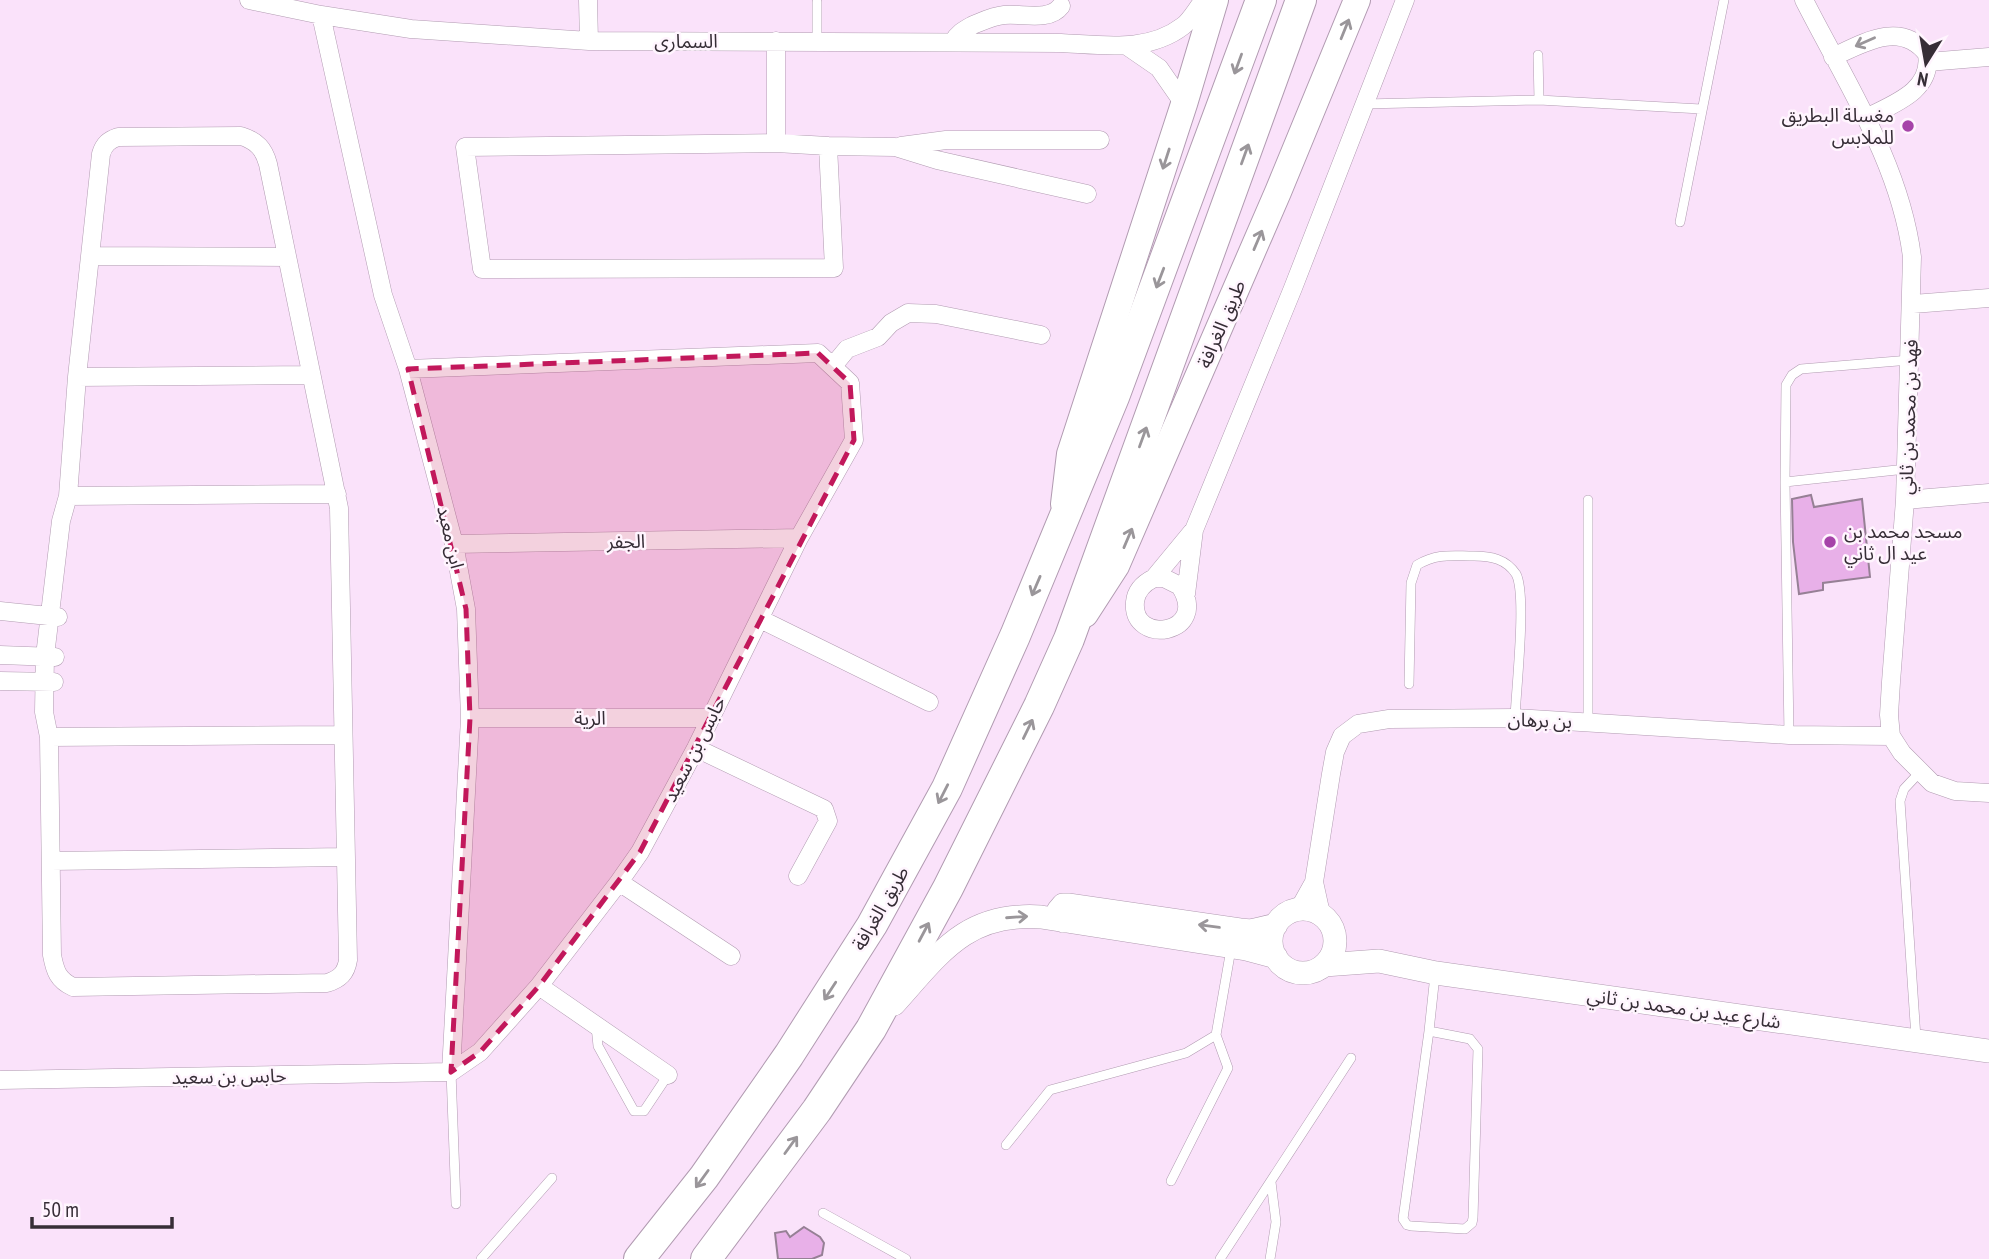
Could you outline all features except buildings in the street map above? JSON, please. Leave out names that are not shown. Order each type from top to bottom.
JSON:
[{"type":"highway","name":"طريق الغرافة","points":[[639,1259],[704,1177],[872,925],[947,788],[1015,636],[1114,397],[1261,0]]},
{"type":"highway","name":"طريق الغرافة","points":[[706,1259],[817,1110],[871,1030],[954,876],[1039,706],[1069,639],[1301,0]]},
{"type":"main road","name":"طريق الغرافة","points":[[1062,523],[1070,454],[1184,104],[1215,0]]},
{"type":"main road","name":"طريق الغرافة","points":[[1069,639],[1116,566],[1278,191],[1357,0]]},
{"type":"street","name":"السمارى","points":[[249,0],[411,29],[589,41],[1061,43],[1127,46],[1153,43],[1185,26],[1203,0]]},
{"type":"street","points":[[588,0],[589,41]]},
{"type":"street","points":[[1194,530],[1154,578],[1139,590],[1135,599],[1135,609],[1145,625],[1154,630],[1174,628],[1186,613],[1194,530],[1298,276],[1405,0]]},
{"type":"street","name":"فهد بن محمد بن ثاني","points":[[1804,0],[1866,118],[1891,173],[1909,235],[1912,257],[1913,304],[1905,500],[1889,715],[1891,736]]},
{"type":"street","points":[[953,42],[962,30],[990,18],[1005,15],[1048,15],[1055,12],[1061,3]]},
{"type":"street","points":[[1061,3],[1061,43]]},
{"type":"street","name":"ابن معبد","points":[[321,15],[383,295],[408,369],[454,544],[466,609],[470,718],[451,1072]]},
{"type":"street","points":[[1833,57],[1872,38],[1891,36],[1914,41],[1927,54],[1927,74],[1914,91],[1866,118]]},
{"type":"street","points":[[776,41],[776,143]]},
{"type":"street","points":[[1127,46],[1159,68],[1184,104]]},
{"type":"street","points":[[1928,62],[1989,57]]},
{"type":"street","points":[[241,136],[251,139],[260,145],[265,154],[287,257],[341,522],[348,960],[342,975],[327,983],[73,987],[63,983],[54,965],[49,737],[55,710],[49,681],[54,617],[70,533],[68,496],[77,377],[104,146],[118,137],[241,136]]},
{"type":"street","points":[[828,146],[834,268],[482,269],[465,147],[776,143],[895,147],[946,140],[1100,139]]},
{"type":"street","points":[[895,147],[937,160],[1087,194]]},
{"type":"street","points":[[90,256],[287,257]]},
{"type":"street","points":[[1913,304],[1989,298]]},
{"type":"street","points":[[408,369],[818,353],[832,366],[847,349],[878,337],[891,323],[908,313],[936,314],[1041,335]]},
{"type":"street","name":"حابس بن سعيد","points":[[0,1080],[451,1072],[480,1052],[539,986],[619,882],[640,852],[696,748],[799,538],[854,440],[850,383],[832,366]]},
{"type":"street","points":[[77,377],[311,375]]},
{"type":"street","points":[[1905,500],[1989,493]]},
{"type":"street","points":[[68,496],[337,494]]},
{"type":"street","name":"الجفر","points":[[454,544],[799,538]]},
{"type":"street","points":[[1154,578],[1173,580],[1186,594]]},
{"type":"street","points":[[0,611],[54,617]]},
{"type":"street","points":[[760,619],[929,702]]},
{"type":"street","points":[[0,655],[50,657]]},
{"type":"street","points":[[0,681],[49,681]]},
{"type":"street","name":"الرية","points":[[470,718],[710,718]]},
{"type":"street","name":"بن برهان","points":[[1310,911],[1335,752],[1342,736],[1358,724],[1388,719],[1515,718],[1789,736],[1891,736]]},
{"type":"street","points":[[49,737],[343,734]]},
{"type":"street","points":[[1891,736],[1932,783],[1946,789],[1989,793]]},
{"type":"street","points":[[696,748],[824,809],[828,821],[798,876]]},
{"type":"street","points":[[51,861],[346,857]]},
{"type":"street","points":[[619,882],[731,956]]},
{"type":"street","points":[[1064,920],[1058,915],[1058,911],[1063,905],[1068,905],[1240,930],[1251,931],[1276,925]]},
{"type":"street","points":[[1310,911],[1333,928],[1333,952],[1324,965],[1307,972],[1298,972],[1282,964],[1276,957],[1271,937],[1285,914],[1310,911]]},
{"type":"street","points":[[871,1030],[928,965],[964,933],[980,925],[1020,915],[1232,947],[1276,957]]},
{"type":"street","name":"شارع عيد بن محمد بن ثاني","points":[[1335,937],[1379,961]]},
{"type":"street","name":"شارع عيد بن محمد بن ثاني","points":[[1324,965],[1379,961],[1436,973],[1989,1051]]},
{"type":"street","points":[[539,986],[668,1075]]},
{"type":"lane","points":[[1680,222],[1724,0]]},
{"type":"lane","points":[[817,2],[817,41]]},
{"type":"lane","points":[[1538,55],[1539,100]]},
{"type":"lane","points":[[1364,104],[1539,100],[1701,109]]},
{"type":"lane","points":[[1789,736],[1786,385],[1792,375],[1801,369],[1910,360]]},
{"type":"lane","points":[[1785,482],[1906,469]]},
{"type":"lane","points":[[1588,500],[1588,722]]},
{"type":"lane","points":[[1409,684],[1411,583],[1417,565],[1433,556],[1489,556],[1505,562],[1517,576],[1521,597],[1515,718]]},
{"type":"lane","points":[[1916,1040],[1900,801],[1905,789],[1920,772]]},
{"type":"lane","points":[[1171,1181],[1227,1068],[1216,1035],[1232,947]]},
{"type":"lane","points":[[1429,1031],[1470,1039],[1478,1049],[1473,1219],[1465,1229],[1411,1226],[1403,1219],[1436,973]]},
{"type":"lane","points":[[596,1026],[598,1046],[634,1111],[644,1111],[668,1075]]},
{"type":"lane","points":[[1006,1144],[1050,1090],[1186,1053],[1216,1035]]},
{"type":"lane","points":[[1220,1259],[1351,1058]]},
{"type":"lane","points":[[451,1072],[456,1204]]},
{"type":"lane","points":[[481,1259],[552,1178]]},
{"type":"lane","points":[[1270,1259],[1276,1222],[1271,1182]]},
{"type":"lane","points":[[823,1213],[906,1259]]},
{"type":"highlighted area","points":[[818,353],[850,383],[854,440],[640,852],[539,986],[480,1052],[451,1072],[470,718],[466,609],[408,369]]},
{"type":"place","name":"مغسلة البطريق للملابس","points":[[1908,126]]},
{"type":"place","name":"مسجد محمد بن عيد ال ثاني","points":[[1830,542]]}]
